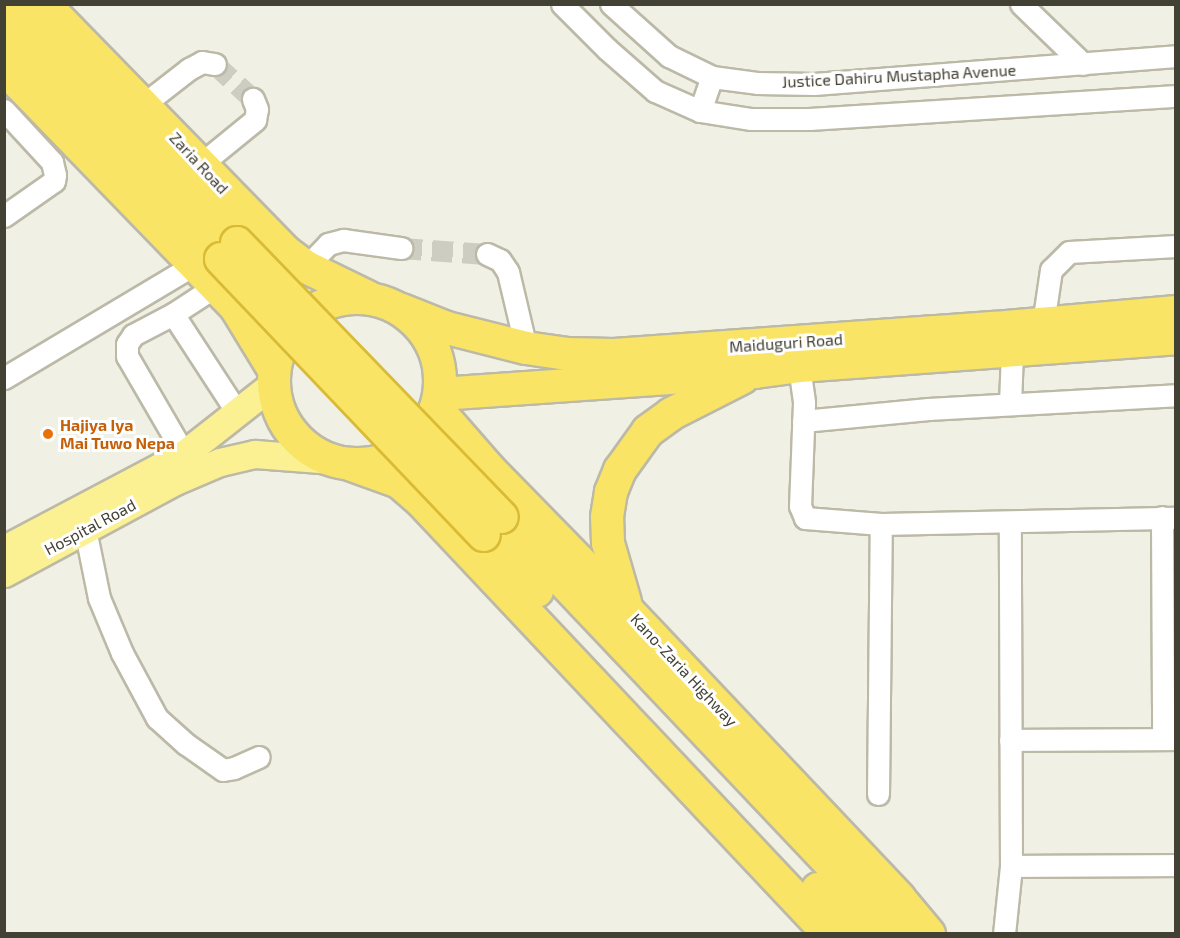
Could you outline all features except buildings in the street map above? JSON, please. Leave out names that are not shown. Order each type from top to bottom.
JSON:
[{"type":"highway","points":[[6,4],[217,263],[235,306],[273,377],[279,411],[292,433],[310,450],[399,482],[421,501],[829,933]]},
{"type":"highway","name":"Zaria Road","points":[[44,4],[286,252],[306,267],[371,298]]},
{"type":"highway","points":[[4,35],[217,263]]},
{"type":"highway","points":[[9,80],[217,263],[493,526],[897,933]]},
{"type":"highway","points":[[273,377],[282,344],[297,322],[319,306],[344,298],[371,298],[402,310],[421,326],[434,348],[441,372],[438,401],[426,428],[402,450],[371,463],[341,462]]},
{"type":"highway","name":"Maiduguri Road","points":[[402,310],[447,328],[526,348],[567,354],[624,354],[1176,312]]},
{"type":"highway","name":"Maiduguri Road","points":[[438,401],[799,366],[1012,352],[1176,338]]},
{"type":"highway","points":[[628,611],[608,543],[607,518],[611,492],[620,470],[648,431],[671,414],[755,372]]},
{"type":"highway","name":"Kano-Zaria Highway","points":[[438,401],[490,470],[628,611],[899,898],[929,933]]},
{"type":"highway","points":[[493,526],[860,933]]},
{"type":"main road","points":[[177,466],[273,377]]},
{"type":"main road","points":[[177,466],[219,462],[255,454],[341,462]]},
{"type":"main road","name":"Hospital Road","points":[[4,573],[86,529],[177,466]]},
{"type":"main road","name":"Hospital Road","points":[[4,549],[177,466]]},
{"type":"street","points":[[562,4],[607,50],[656,91],[700,111],[751,119],[809,119],[1176,96]]},
{"type":"street","name":"Justice Dahiru Mustapha Avenue","points":[[611,4],[669,56],[712,77],[758,83],[814,84],[1176,56]]},
{"type":"street","points":[[1021,4],[1083,64]]},
{"type":"street","points":[[144,104],[189,69],[202,62],[215,64]]},
{"type":"street","points":[[700,111],[712,77]]},
{"type":"street","points":[[201,164],[255,120],[257,109],[253,99]]},
{"type":"street","points":[[4,110],[52,162],[56,175],[54,181],[4,216]]},
{"type":"street","points":[[306,267],[328,244],[343,240],[401,248]]},
{"type":"street","points":[[1042,324],[1051,270],[1069,252],[1176,246]]},
{"type":"street","points":[[487,254],[500,260],[508,272],[526,348]]},
{"type":"street","points":[[177,466],[127,356],[128,344],[133,335],[173,314],[217,263]]},
{"type":"street","points":[[4,378],[217,263]]},
{"type":"street","points":[[173,314],[237,412]]},
{"type":"street","points":[[1010,404],[1012,352]]},
{"type":"street","points":[[799,366],[804,403],[800,506],[802,513],[813,521],[880,524],[1010,523],[1169,518],[1169,739],[1010,740]]},
{"type":"street","points":[[803,421],[1010,404],[1176,395]]},
{"type":"street","points":[[1004,933],[1011,866],[1010,523]]},
{"type":"street","points":[[878,794],[880,524]]},
{"type":"street","points":[[86,529],[99,598],[122,653],[157,718],[186,744],[223,770],[234,768],[259,756]]},
{"type":"street","points":[[1011,866],[1176,865]]},
{"type":"tunnel","points":[[215,64],[253,99]]},
{"type":"tunnel","points":[[401,248],[487,254]]},
{"type":"place","name":"Hajiya Iya Mai Tuwo Nepa","points":[[48,434]]}]
